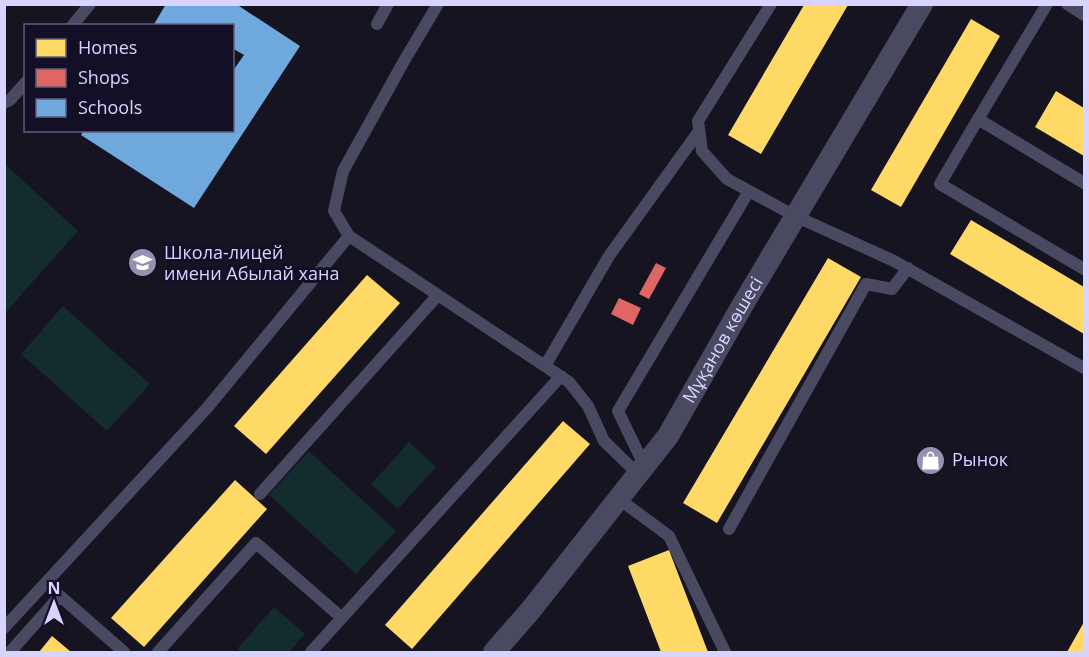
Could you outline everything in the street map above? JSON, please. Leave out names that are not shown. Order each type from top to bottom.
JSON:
[{"type":"street","name":"Мұқанов көшесі","points":[[494,652],[530,611],[668,436],[795,216],[922,4]]},
{"type":"lane","points":[[74,24],[90,4]]},
{"type":"lane","points":[[377,24],[388,4]]},
{"type":"lane","points":[[438,4],[344,171],[334,211],[349,236],[569,382],[588,406],[604,441],[642,471]]},
{"type":"lane","points":[[771,4],[698,121],[702,151],[727,179],[795,216],[908,268],[1084,368]]},
{"type":"lane","points":[[1047,4],[940,184],[1084,269]]},
{"type":"lane","points":[[1067,4],[1084,15]]},
{"type":"lane","points":[[4,103],[10,100],[24,84]]},
{"type":"lane","points":[[978,119],[1084,183]]},
{"type":"lane","points":[[546,366],[609,256],[699,131]]},
{"type":"lane","points":[[642,471],[618,411],[749,191]]},
{"type":"lane","points":[[4,628],[207,408],[349,236]]},
{"type":"lane","points":[[729,529],[866,284],[892,289],[908,268]]},
{"type":"lane","points":[[260,494],[438,295]]},
{"type":"lane","points":[[311,652],[561,376]]},
{"type":"lane","points":[[619,500],[669,536],[724,652]]},
{"type":"lane","points":[[158,652],[256,543],[342,618]]},
{"type":"lane","points":[[10,652],[60,596],[124,652]]},
{"type":"green space","points":[[5,164],[78,231],[5,313]]},
{"type":"green space","points":[[63,306],[150,384],[107,431],[21,354]]},
{"type":"green space","points":[[409,442],[436,467],[398,509],[371,484]]},
{"type":"green space","points":[[309,451],[396,531],[356,574],[269,495]]},
{"type":"green space","points":[[274,607],[305,634],[289,652],[241,652],[237,649]]},
{"type":"building: Homes","points":[[804,5],[848,5],[761,154],[728,135]]},
{"type":"building: Homes","points":[[971,19],[1000,36],[901,207],[871,190]]},
{"type":"building: Homes","points":[[1056,91],[1084,108],[1084,156],[1035,127]]},
{"type":"building: Homes","points":[[971,220],[1084,287],[1084,334],[950,254]]},
{"type":"building: Homes","points":[[828,258],[861,277],[717,523],[683,503]]},
{"type":"building: Homes","points":[[367,275],[400,303],[266,454],[234,426]]},
{"type":"building: Homes","points":[[563,421],[590,444],[412,649],[385,625]]},
{"type":"building: Homes","points":[[235,480],[267,509],[144,647],[111,618]]},
{"type":"building: Homes","points":[[669,550],[708,652],[661,652],[628,566]]},
{"type":"building: Homes","points":[[1084,622],[1084,652],[1067,652]]},
{"type":"building: Homes","points":[[52,636],[71,652],[39,652]]},
{"type":"building: Shops","points":[[656,263],[666,268],[649,299],[639,294]]},
{"type":"building: Shops","points":[[619,298],[641,308],[633,325],[611,314]]},
{"type":"building: Schools","points":[[166,4],[236,4],[300,46],[194,208],[81,135],[83,132],[234,132],[234,69],[244,55],[234,49],[234,24],[154,24]]},
{"type":"place","name":"Школа-лицей имени Абылай хана","points":[[143,263]]},
{"type":"place","name":"Рынок","points":[[931,460]]}]
